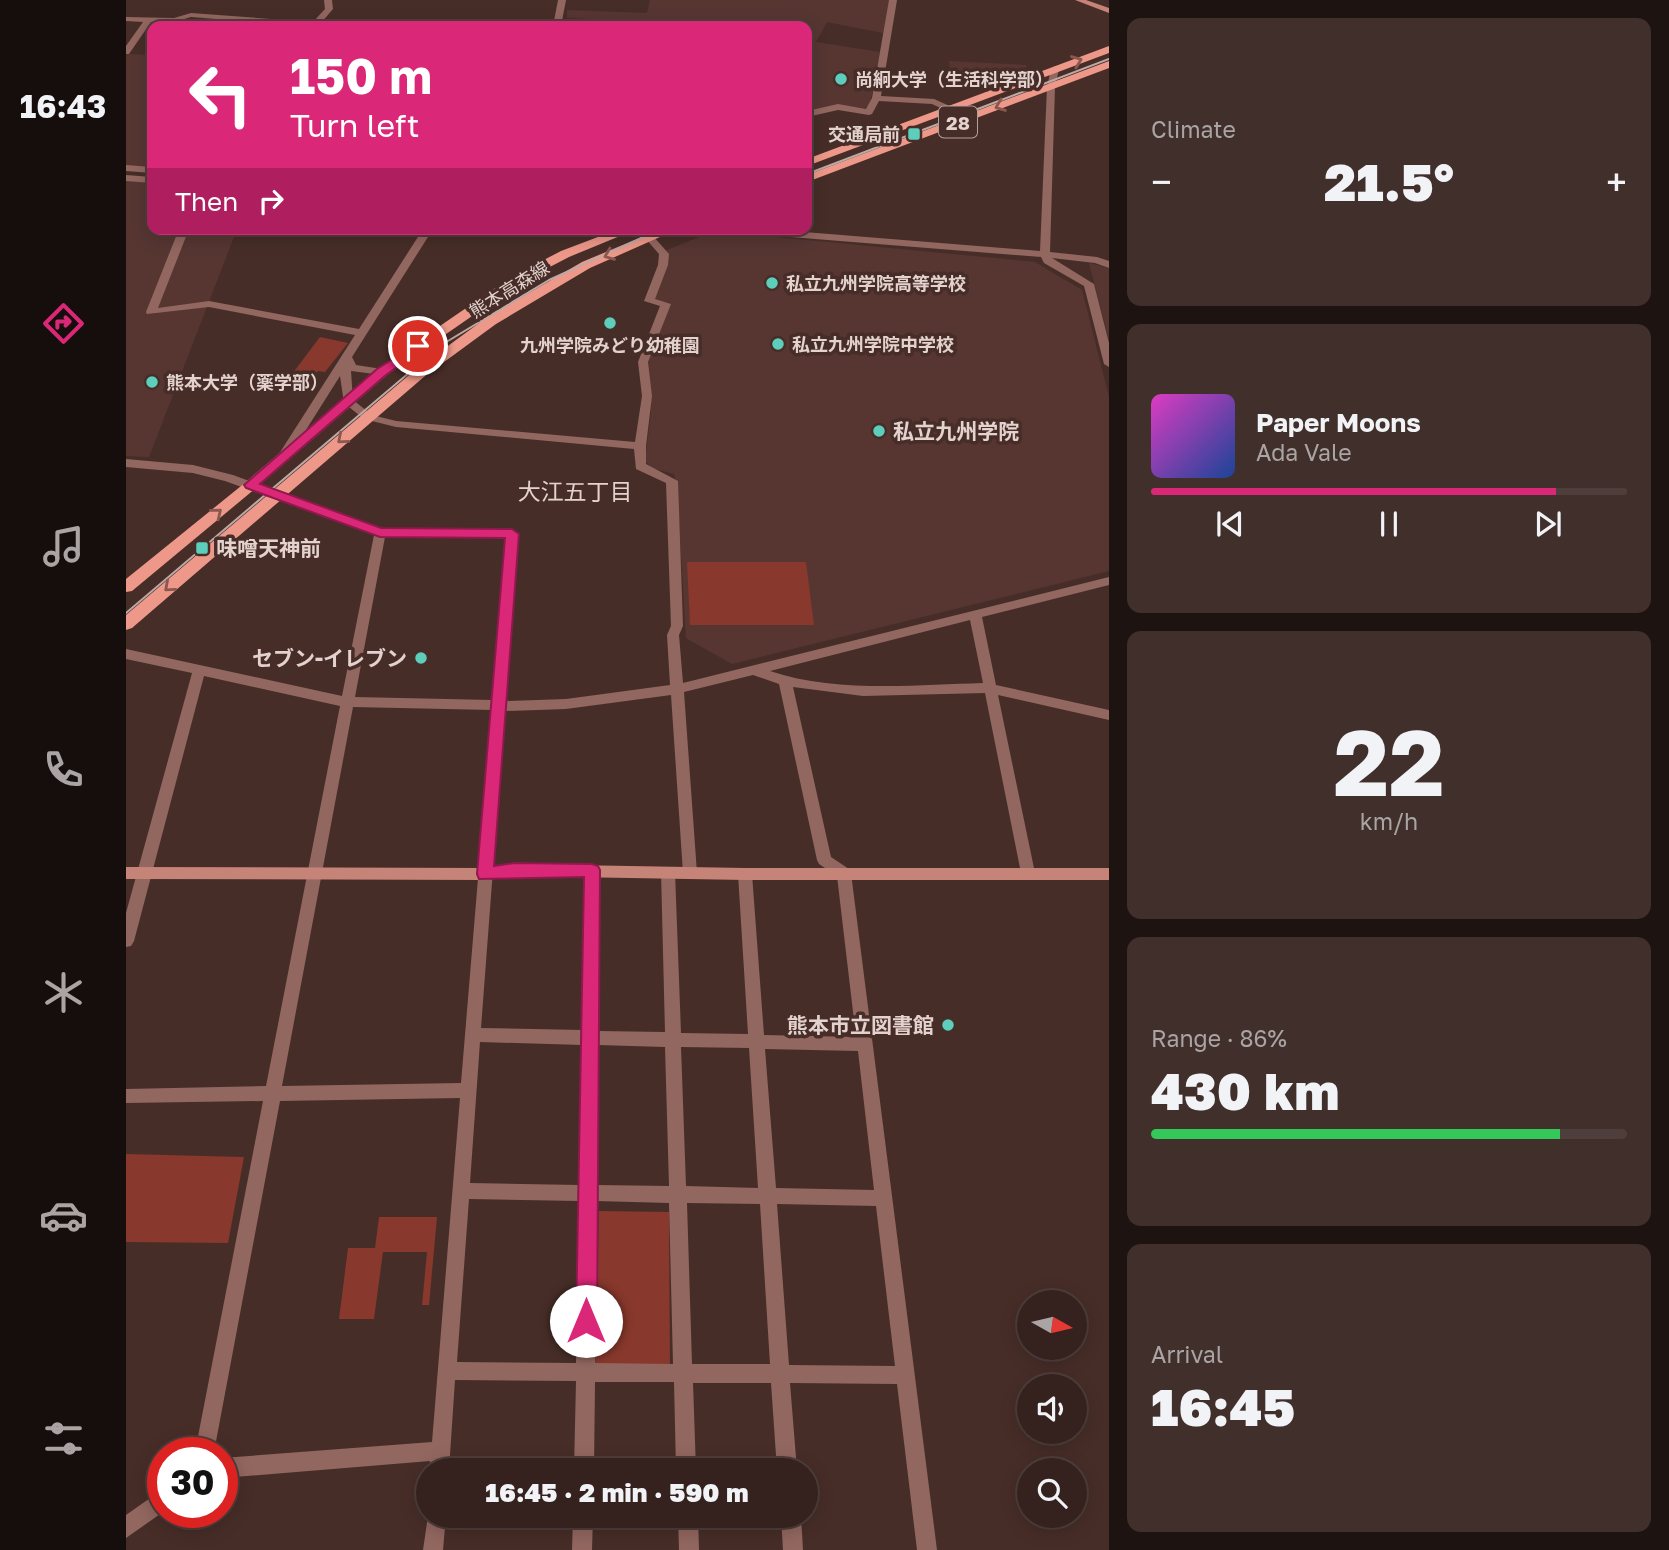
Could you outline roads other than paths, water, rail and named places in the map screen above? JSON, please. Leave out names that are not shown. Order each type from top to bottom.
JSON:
[{"type":"main road","name":"28","points":[[812,161],[1109,49]]},
{"type":"main road","name":"28","points":[[812,177],[1109,65]]},
{"type":"main road","name":"熊本高森線","points":[[126,587],[251,485],[382,372],[517,279],[565,254],[615,235]]},
{"type":"main road","name":"熊本高森線","points":[[126,624],[420,373],[525,299],[586,265],[657,235]]},
{"type":"street","points":[[314,21],[328,9],[328,0]]},
{"type":"street","points":[[558,21],[562,0]]},
{"type":"street","points":[[812,113],[838,107],[869,111],[876,98],[893,0]]},
{"type":"street","points":[[1079,0],[1109,11]]},
{"type":"street","points":[[126,19],[174,20],[191,15],[262,21]]},
{"type":"street","points":[[212,21],[215,17]]},
{"type":"street","points":[[126,52],[147,21]]},
{"type":"street","points":[[1055,69],[1051,87],[1045,254],[1048,261],[1089,284],[1109,364]]},
{"type":"street","points":[[876,98],[934,102],[969,118]]},
{"type":"street","points":[[126,168],[147,170]]},
{"type":"street","points":[[126,178],[147,180]]},
{"type":"street","points":[[182,235],[151,313],[209,304],[361,333]]},
{"type":"street","points":[[282,458],[424,235]]},
{"type":"street","points":[[803,235],[1045,254],[1097,260],[1109,265]]},
{"type":"street","points":[[650,238],[664,254],[663,265],[649,301],[666,304],[643,362],[647,396],[640,466],[672,481],[677,626],[673,635],[690,873]]},
{"type":"street","points":[[347,358],[352,368],[382,372]]},
{"type":"street","points":[[347,358],[345,376],[348,401],[368,417],[410,425],[640,446]]},
{"type":"street","points":[[126,463],[193,469],[251,485],[380,533],[512,534],[439,1458]]},
{"type":"street","points":[[207,1437],[380,533]]},
{"type":"street","points":[[126,654],[346,702],[522,706],[566,704],[678,689],[1109,581]]},
{"type":"street","points":[[975,613],[1028,873]]},
{"type":"street","points":[[753,670],[785,681],[863,691],[989,688],[1109,715]]},
{"type":"street","points":[[126,941],[199,671]]},
{"type":"street","points":[[785,681],[824,860],[845,873]]},
{"type":"street","points":[[126,873],[485,874],[514,870],[592,870],[745,874],[1109,874]]},
{"type":"street","points":[[584,1458],[592,870]]},
{"type":"street","points":[[668,873],[686,1458]]},
{"type":"street","points":[[845,873],[927,1550]]},
{"type":"street","points":[[745,874],[786,1458]]},
{"type":"street","points":[[472,1035],[865,1044]]},
{"type":"street","points":[[126,1096],[468,1090]]},
{"type":"street","points":[[461,1191],[885,1198]]},
{"type":"street","points":[[448,1371],[906,1375]]},
{"type":"street","points":[[238,1467],[416,1461]]},
{"type":"street","points":[[126,1528],[147,1512]]},
{"type":"street","points":[[433,1550],[435,1528]]},
{"type":"street","points":[[582,1550],[583,1528]]},
{"type":"street","points":[[688,1528],[688,1550]]},
{"type":"street","points":[[792,1528],[793,1550]]},
{"type":"tram line","points":[[812,172],[1109,59]]},
{"type":"tram line","points":[[126,613],[443,344],[549,280],[648,235]]},
{"type":"place","name":"尚絅大学（生活科学部）","points":[[841,79]]},
{"type":"place","name":"交通局前","points":[[914,134]]},
{"type":"place","name":"私立九州学院高等学校","points":[[772,283]]},
{"type":"place","name":"九州学院みどり幼稚園","points":[[610,323]]},
{"type":"place","name":"私立九州学院中学校","points":[[778,344]]},
{"type":"place","name":"熊本大学（薬学部）","points":[[152,382]]},
{"type":"place","name":"私立九州学院","points":[[879,431]]},
{"type":"place","name":"味噌天神前","points":[[202,548]]},
{"type":"place","name":"セブン-イレブン","points":[[421,658]]},
{"type":"place","name":"熊本市立図書館","points":[[948,1025]]},
{"type":"district","name":"大江五丁目","points":[[575,491]]}]
